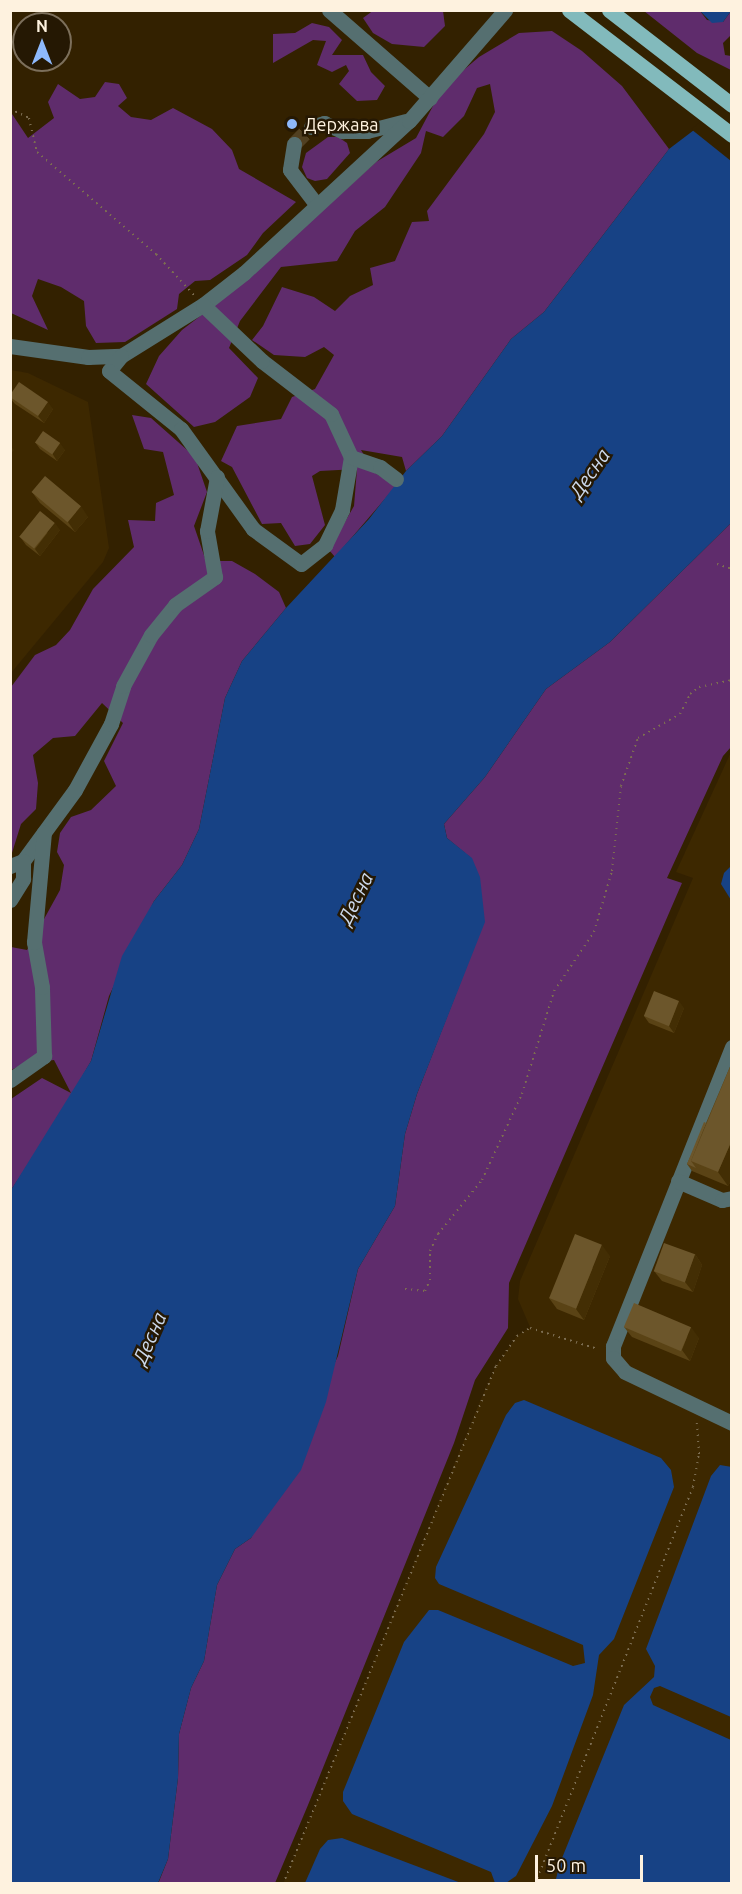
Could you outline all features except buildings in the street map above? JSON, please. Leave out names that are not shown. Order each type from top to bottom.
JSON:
[{"type":"main road","points":[[569,10],[732,135]]},
{"type":"main road","points":[[609,10],[732,105]]},
{"type":"street","points":[[329,10],[430,98]]},
{"type":"street","points":[[203,305],[262,361],[331,414],[351,458],[342,510],[325,545],[301,564],[253,529],[181,429],[109,371],[121,356],[203,305],[244,273],[316,204],[409,121],[505,10]]},
{"type":"street","points":[[311,127],[324,123],[342,131],[367,132],[409,121]]},
{"type":"street","points":[[294,144],[290,170],[316,204]]},
{"type":"street","points":[[10,346],[88,357],[121,356]]},
{"type":"street","points":[[351,458],[381,467],[396,479]]},
{"type":"street","points":[[10,900],[23,879],[17,864],[75,790],[111,724],[123,686],[151,635],[175,605],[215,577],[207,531],[217,477]]},
{"type":"street","points":[[10,1080],[44,1056],[42,987],[34,942],[44,832]]},
{"type":"street","points":[[732,1047],[614,1340],[613,1352],[625,1372],[732,1423]]},
{"type":"street","points":[[678,1181],[722,1200],[732,1198]]},
{"type":"path","points":[[10,109],[29,118],[38,152],[156,254],[203,305]]},
{"type":"path","points":[[717,564],[732,569]]},
{"type":"path","points":[[405,1289],[425,1291],[430,1280],[430,1251],[438,1234],[482,1180],[522,1094],[554,991],[594,932],[612,871],[621,786],[638,738],[680,714],[690,694],[699,687],[732,680]]},
{"type":"path","points":[[283,1884],[496,1366],[516,1336],[530,1328],[613,1352]]},
{"type":"path","points":[[536,1884],[693,1487],[699,1454],[697,1421],[703,1410]]},
{"type":"shaded area","points":[[374,10],[443,11],[445,26],[424,47],[392,44],[373,33],[363,18]]},
{"type":"shaded area","points":[[644,11],[700,11],[707,20],[723,22],[731,11],[731,35],[723,43],[725,55],[731,56],[731,70],[697,53]]},
{"type":"shaded area","points":[[312,23],[329,27],[342,40],[332,55],[363,55],[371,72],[385,86],[377,100],[357,101],[339,84],[349,71],[346,65],[332,72],[317,65],[326,41],[313,40],[273,63],[273,34],[295,33]]},
{"type":"shaded area","points":[[552,31],[582,51],[622,86],[669,149],[544,312],[511,339],[442,436],[406,471],[402,457],[361,450],[375,473],[396,486],[335,557],[329,550],[354,506],[357,469],[320,471],[312,476],[325,525],[310,544],[295,546],[281,523],[262,524],[232,467],[221,461],[237,426],[281,419],[292,397],[315,389],[334,355],[324,347],[305,357],[274,355],[252,340],[263,326],[282,287],[314,297],[335,311],[350,296],[373,285],[370,268],[395,261],[412,222],[429,221],[427,211],[484,134],[495,112],[490,84],[477,88],[464,116],[443,137],[426,131],[421,153],[385,207],[355,231],[337,261],[281,267],[240,321],[229,348],[258,378],[250,397],[215,422],[194,427],[146,384],[159,356],[182,330],[238,287],[376,162],[416,138],[434,104],[453,79],[479,57],[519,33]]},
{"type":"shaded area","points":[[105,82],[119,84],[127,98],[118,106],[131,117],[151,120],[173,108],[212,129],[232,150],[239,169],[296,202],[263,233],[247,255],[210,280],[195,281],[179,294],[177,309],[125,342],[96,343],[86,326],[84,301],[61,287],[38,279],[32,296],[48,330],[11,313],[10,111],[28,138],[54,118],[48,102],[58,84],[80,99],[95,97]]},
{"type":"shaded area","points":[[328,137],[338,137],[347,143],[350,153],[327,179],[315,181],[307,178],[302,167],[306,153]]},
{"type":"shaded area","points":[[11,370],[28,373],[88,402],[109,548],[103,562],[11,673]]},
{"type":"shaded area","points":[[132,415],[151,418],[195,457],[207,492],[194,526],[206,561],[232,561],[255,574],[279,592],[286,608],[242,661],[225,698],[199,829],[182,865],[154,901],[109,996],[91,1061],[53,1127],[11,1190],[11,1099],[42,1078],[71,1093],[54,1060],[24,1064],[11,1070],[11,947],[27,950],[60,890],[64,865],[57,852],[60,833],[71,817],[91,810],[116,786],[104,761],[123,723],[102,703],[75,736],[53,738],[33,755],[38,783],[36,809],[21,824],[11,856],[11,687],[35,655],[56,645],[70,630],[93,589],[134,547],[128,520],[155,521],[156,503],[174,495],[163,452],[144,449]]},
{"type":"shaded area","points":[[731,523],[731,747],[723,756],[667,878],[682,883],[509,1283],[508,1328],[475,1380],[454,1443],[308,1805],[275,1883],[158,1884],[168,1859],[178,1778],[179,1734],[191,1688],[204,1661],[217,1585],[235,1549],[251,1538],[338,1356],[358,1269],[395,1206],[405,1134],[417,1094],[468,963],[471,858],[447,838],[444,824],[485,777],[546,689],[610,642]]},
{"type":"shaded area","points":[[731,752],[731,1883],[283,1884],[481,1399],[496,1366],[517,1336],[530,1327],[518,1299],[520,1281],[693,878],[676,872]]},
{"type":"water","points":[[700,11],[731,11],[723,22],[712,23]]},
{"type":"water","name":"Десна","points":[[731,102],[731,523],[610,642],[546,689],[485,777],[444,824],[447,838],[472,858],[480,877],[485,922],[417,1094],[405,1134],[395,1206],[358,1269],[326,1402],[301,1470],[251,1538],[235,1549],[217,1585],[204,1661],[191,1688],[179,1734],[178,1778],[168,1859],[158,1883],[11,1884],[11,1190],[91,1061],[122,956],[154,901],[182,865],[199,829],[225,698],[242,661],[286,608],[369,519],[406,471],[442,436],[511,339],[544,312],[669,149]]},
{"type":"water","points":[[731,866],[731,900],[721,884],[724,873]]},
{"type":"water","points":[[524,1400],[661,1458],[671,1470],[674,1487],[614,1639],[599,1655],[593,1695],[552,1806],[516,1876],[506,1883],[495,1883],[491,1872],[352,1814],[343,1801],[343,1792],[404,1642],[429,1610],[438,1610],[573,1666],[585,1663],[583,1645],[439,1584],[435,1578],[436,1567],[506,1415],[515,1403]]},
{"type":"water","points":[[720,1465],[732,1467],[731,1717],[660,1686],[654,1688],[650,1697],[653,1705],[731,1740],[731,1883],[555,1883],[560,1863],[624,1705],[654,1677],[655,1666],[646,1649],[711,1476]]},
{"type":"water","points":[[342,1838],[461,1883],[305,1883],[320,1849],[328,1840]]},
{"type":"pier","points":[[732,99],[731,161],[691,129]]},
{"type":"tunnel","points":[[294,144],[311,127]]},
{"type":"place","name":"Держава","points":[[292,124]]}]
